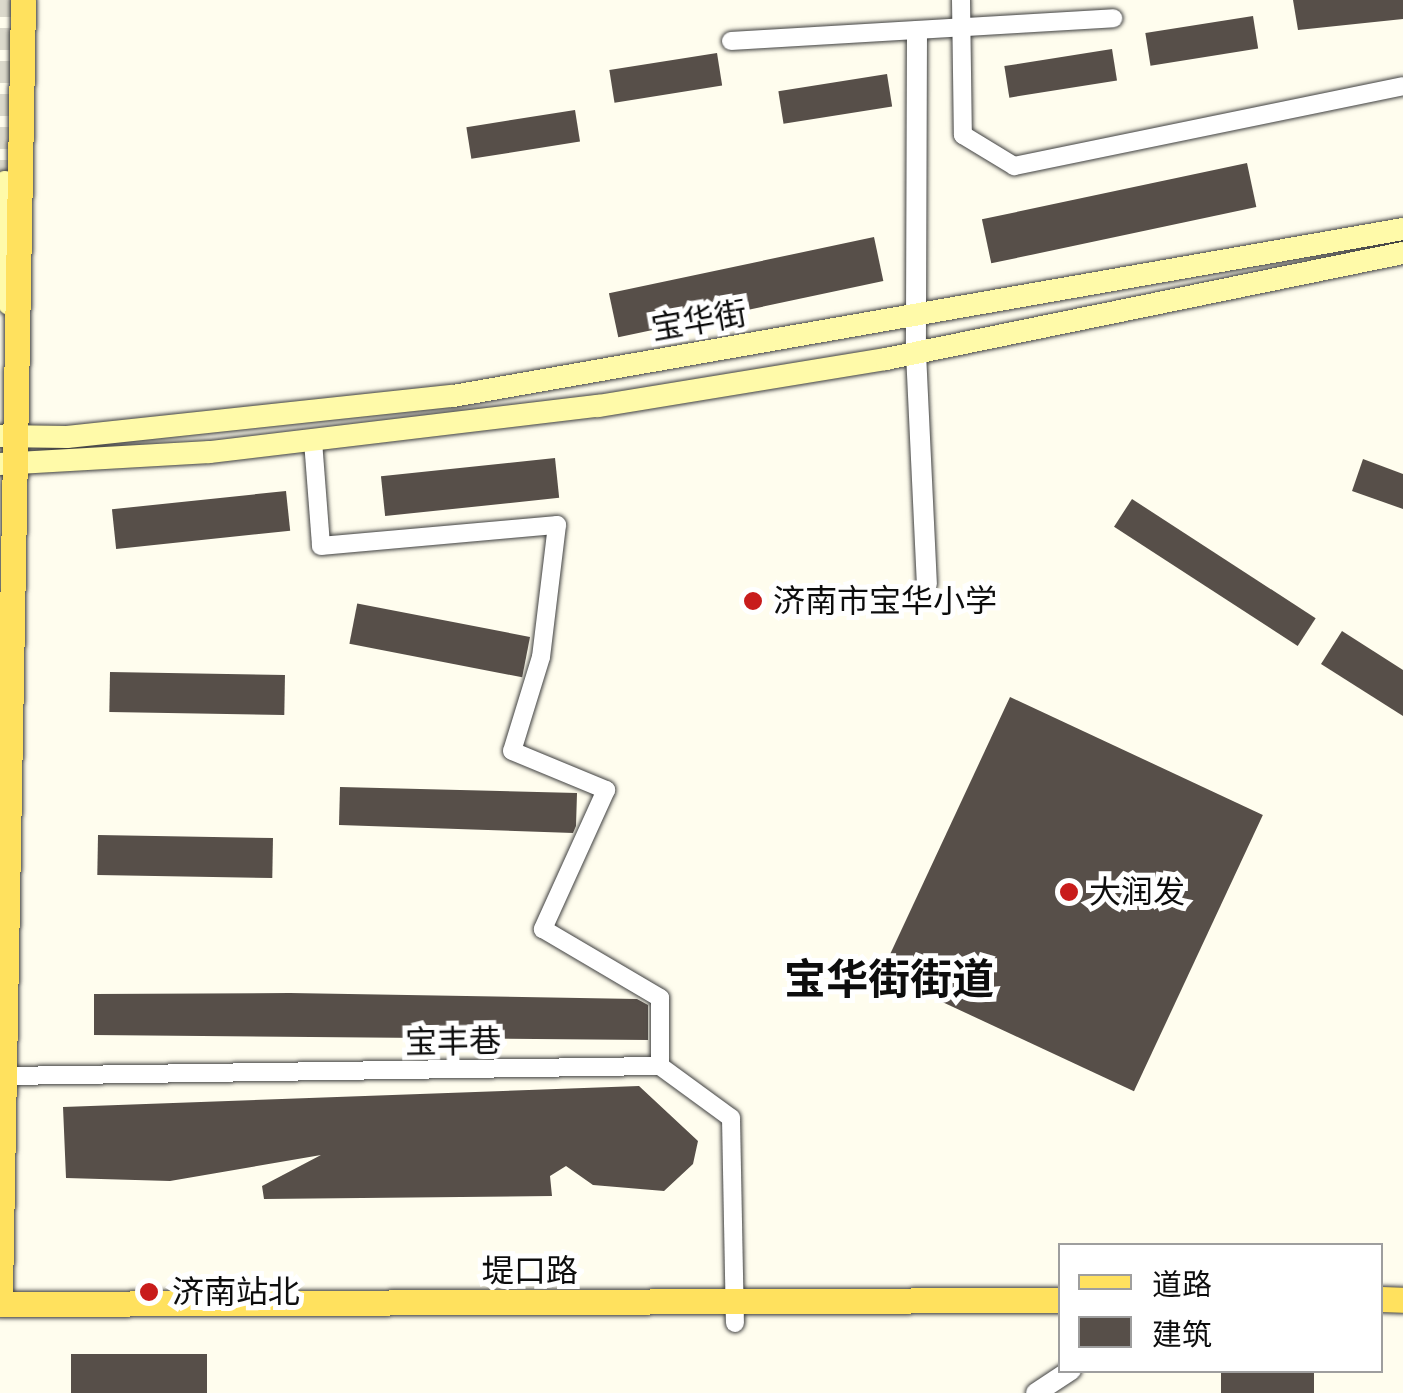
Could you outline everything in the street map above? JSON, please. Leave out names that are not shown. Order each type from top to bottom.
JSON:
[{"type":"main road","points":[[1,1295],[6,1076],[8,464],[9,436],[19,392],[23,0]]},
{"type":"main road","points":[[5,182],[4,259],[19,392]]},
{"type":"main road","name":"宝华街","points":[[9,436],[453,396],[1403,228]]},
{"type":"main road","name":"宝华街","points":[[8,464],[314,441],[598,406],[916,353],[1403,254]]},
{"type":"main road","name":"堤口路","points":[[734,1296],[1058,1286]]},
{"type":"main road","name":"堤口路","points":[[1,1295],[1058,1300]]},
{"type":"street","points":[[961,0],[963,135],[1014,166],[1403,86]]},
{"type":"street","points":[[730,41],[1113,18]]},
{"type":"street","points":[[917,31],[916,353],[927,584]]},
{"type":"street","points":[[314,441],[321,546],[558,525],[541,657],[512,751],[606,790],[543,929],[660,998],[660,1066],[731,1118],[734,1296]]},
{"type":"street","name":"宝丰巷","points":[[6,1076],[660,1066]]},
{"type":"street","points":[[1036,1393],[1066,1373]]},
{"type":"building","points":[[1293,0],[1403,0],[1403,19],[1298,30]]},
{"type":"building","points":[[1253,16],[1258,49],[1151,66],[1145,33]]},
{"type":"building","points":[[1112,49],[1117,81],[1009,98],[1004,66]]},
{"type":"building","points":[[717,53],[722,86],[615,103],[609,70]]},
{"type":"building","points":[[887,74],[892,107],[784,124],[778,91]]},
{"type":"building","points":[[575,110],[580,142],[471,159],[466,127]]},
{"type":"building","points":[[1247,163],[1256,207],[991,263],[982,219]]},
{"type":"building","points":[[874,237],[883,281],[618,337],[609,293]]},
{"type":"building","points":[[555,458],[559,498],[385,516],[381,476]]},
{"type":"building","points":[[1363,459],[1403,474],[1403,509],[1352,491]]},
{"type":"building","points":[[286,491],[290,531],[116,549],[112,509]]},
{"type":"building","points":[[1132,499],[1316,618],[1298,646],[1114,527]]},
{"type":"building","points":[[357,603],[530,637],[522,677],[349,644]]},
{"type":"building","points":[[1342,631],[1403,670],[1403,716],[1321,664]]},
{"type":"building","points":[[110,672],[285,675],[284,715],[109,712]]},
{"type":"building","name":"大润发","points":[[1010,697],[1263,815],[1134,1091],[881,973]]},
{"type":"building","points":[[340,787],[577,793],[576,826],[573,833],[339,825]]},
{"type":"building","points":[[98,835],[273,838],[272,878],[97,875]]},
{"type":"building","points":[[94,994],[637,999],[648,1005],[648,1040],[94,1035]]},
{"type":"building","points":[[639,1086],[698,1141],[693,1164],[664,1191],[593,1185],[566,1166],[550,1176],[552,1196],[264,1199],[262,1186],[321,1155],[170,1181],[66,1178],[63,1107]]},
{"type":"building","points":[[71,1354],[207,1354],[207,1393],[71,1393]]},
{"type":"building","points":[[1221,1373],[1314,1373],[1314,1393],[1221,1393]]},
{"type":"tunnel","points":[[5,182],[7,0]]},
{"type":"place","name":"济南市宝华小学","points":[[753,601]]},
{"type":"place","name":"大润发","points":[[1069,892]]},
{"type":"place","name":"济南站北","points":[[149,1292]]},
{"type":"district","name":"宝华街街道","points":[[889,980]]}]
